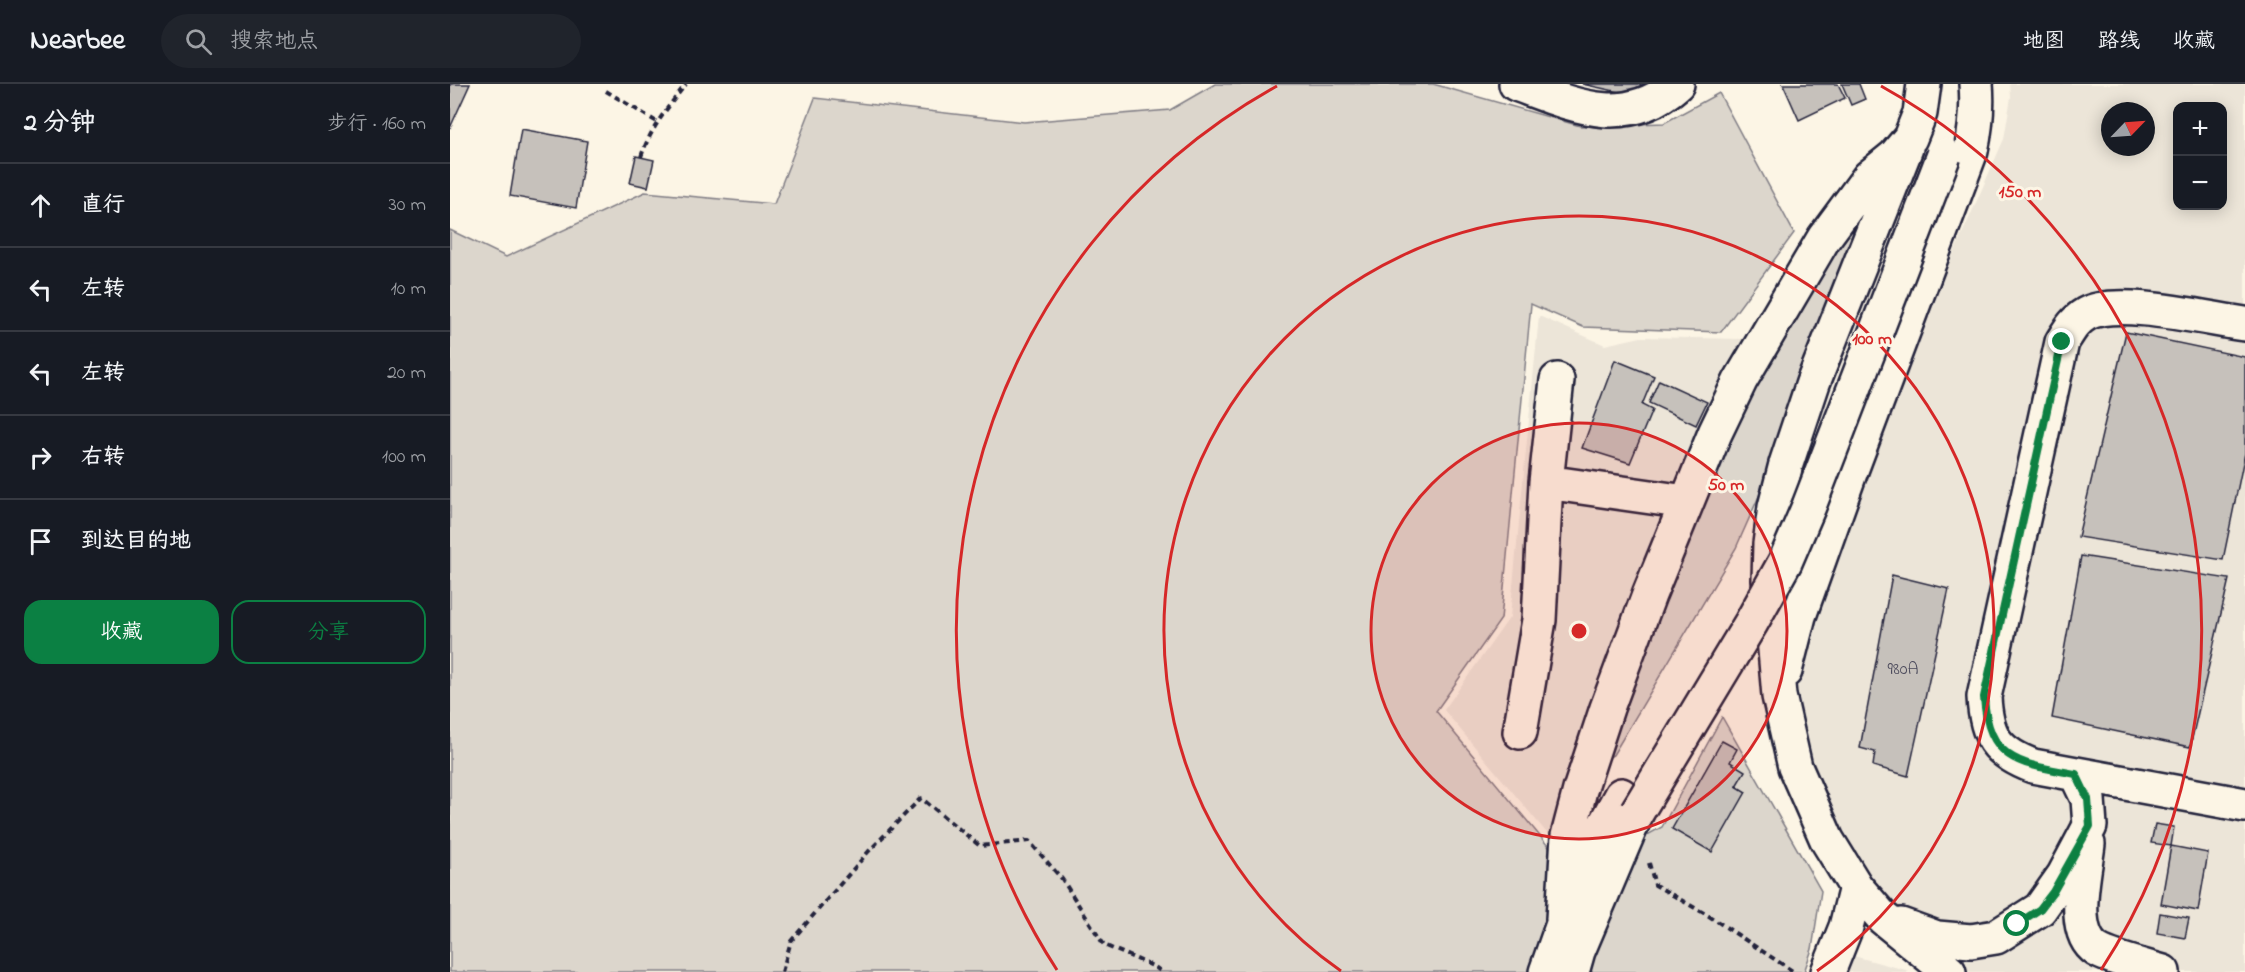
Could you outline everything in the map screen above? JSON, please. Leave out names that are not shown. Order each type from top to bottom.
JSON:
[{"type":"street","points":[[1516,84],[1576,106],[1627,110],[1650,103],[1677,84]]},
{"type":"street","points":[[1924,84],[1920,113],[1926,148]]},
{"type":"street","points":[[1546,972],[1585,861],[1625,812],[1718,644],[1768,549],[1789,502],[1926,148],[1941,84]]},
{"type":"street","points":[[1949,972],[1882,918],[1856,887],[1827,840],[1795,768],[1779,696],[1769,580],[1770,544],[1775,507],[1786,464],[1814,383],[1926,148],[1957,117],[1965,84]]},
{"type":"street","points":[[1779,696],[1799,616],[1821,553],[1971,151],[1976,127],[1976,84]]},
{"type":"street","points":[[1563,919],[1568,836],[1580,790],[1615,687],[1714,433],[1740,381],[1824,238],[1869,177],[1895,156],[1926,148]]},
{"type":"street","points":[[2245,324],[2124,306],[2087,313],[2073,324],[2062,342],[1984,697],[1985,713],[1995,744],[2008,755],[2033,766],[2245,805]]},
{"type":"street","points":[[1520,732],[1539,620],[1546,482],[1557,380]]},
{"type":"street","points":[[1546,482],[1686,502]]},
{"type":"street","points":[[2076,774],[2088,799],[2090,826],[2080,913],[2083,932],[2088,942],[2098,950],[2163,972]]},
{"type":"street","points":[[1572,972],[1625,812]]},
{"type":"street","points":[[1882,918],[1937,938],[1971,941],[1996,937],[2040,909],[2064,875],[2090,826]]},
{"type":"street","points":[[1828,972],[1846,927],[1856,887]]},
{"type":"path","points":[[641,157],[657,122],[686,84]]},
{"type":"path","points":[[606,91],[657,122]]},
{"type":"path","points":[[782,972],[791,941],[869,851],[921,798],[980,846],[1029,841],[1062,879],[1104,945],[1162,972]]},
{"type":"path","points":[[1625,812],[1655,885],[1709,916],[1794,972]]},
{"type":"shaded area","points":[[1215,84],[1433,84],[1580,126],[1664,123],[1719,93],[1794,233],[1721,332],[1583,327],[1531,304],[1501,619],[1436,711],[1573,876],[1662,827],[1722,717],[1821,891],[1812,949],[1804,972],[450,972],[450,230],[506,257],[645,192],[774,204],[815,98],[1024,122],[1170,110]]},
{"type":"shaded area","points":[[2010,84],[2245,84],[2245,972],[1960,972],[1929,951],[1836,838],[1796,735],[1798,688],[1811,619],[1941,282],[2004,139],[2011,97]]},
{"type":"shaded area","points":[[1874,192],[1763,487],[1736,548],[1613,755],[1603,761],[1736,416],[1833,250]]},
{"type":"shaded area","points":[[1539,316],[1605,345],[1641,337],[1743,339],[1677,489],[1557,845],[1444,710],[1510,617]]},
{"type":"shaded area","points":[[1824,948],[1913,972],[1812,972]]},
{"type":"building","points":[[450,84],[470,84],[450,128]]},
{"type":"building","points":[[1582,84],[1646,84],[1646,87],[1624,93]]},
{"type":"building","points":[[1783,84],[1838,84],[1845,98],[1799,120]]},
{"type":"building","points":[[1842,84],[1859,84],[1865,99],[1851,105]]},
{"type":"building","points":[[521,129],[587,141],[576,208],[510,196]]},
{"type":"building","points":[[636,156],[654,160],[648,187],[630,183]]},
{"type":"building","points":[[2126,332],[2245,357],[2245,453],[2223,560],[2078,537]]},
{"type":"building","points":[[1615,360],[1654,376],[1642,405],[1652,410],[1630,463],[1582,448]]},
{"type":"building","points":[[1659,380],[1707,402],[1696,425],[1649,403]]},
{"type":"building","points":[[2081,556],[2229,579],[2190,747],[2052,718]]},
{"type":"building","points":[[1892,575],[1949,589],[1908,776],[1873,766],[1875,752],[1860,748]]},
{"type":"building","points":[[1722,741],[1737,749],[1730,762],[1745,771],[1736,786],[1746,792],[1712,852],[1672,829]]},
{"type":"building","points":[[2155,824],[2174,827],[2171,846],[2151,843]]},
{"type":"building","points":[[2171,846],[2208,853],[2198,911],[2161,904]]},
{"type":"building","points":[[2160,913],[2189,918],[2185,938],[2157,933]]},
{"type":"route","points":[[2017,924],[2040,909],[2053,892],[2090,826],[2088,799],[2076,774],[2033,766],[2008,755],[1995,744],[1989,730],[1984,697],[2062,342]]}]
